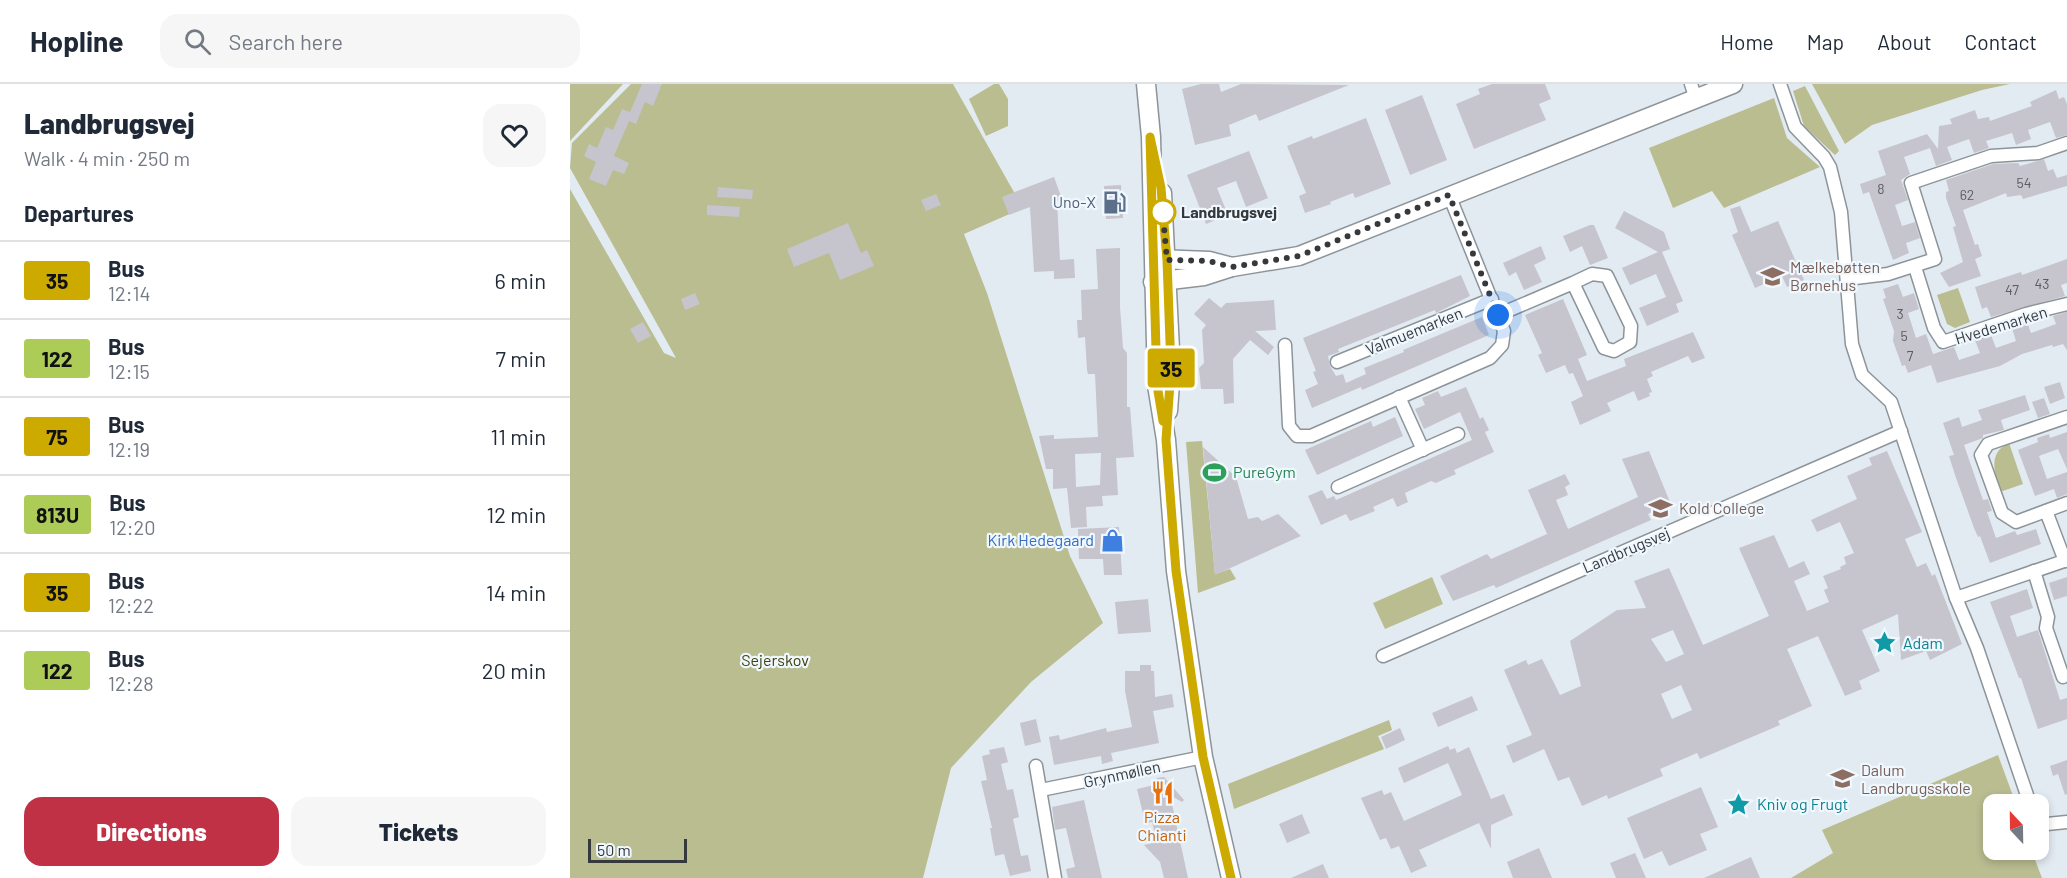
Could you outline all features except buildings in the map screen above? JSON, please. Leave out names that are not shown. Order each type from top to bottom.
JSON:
[{"type":"main road","points":[[1146,84],[1150,137],[1161,188],[1157,385],[1166,440],[1176,571],[1203,757],[1231,878]]},
{"type":"main road","points":[[1160,281],[1204,276],[1232,267],[1299,256],[1694,91],[1733,84]]},
{"type":"main road","points":[[1160,259],[1209,261],[1232,267]]},
{"type":"street","points":[[1780,84],[1795,127],[1824,157],[1830,167],[1841,212],[1852,344],[1863,375],[1892,402],[1956,598],[1977,648],[2027,794]]},
{"type":"street","points":[[1847,279],[1888,274],[1935,259],[1911,183],[1991,156],[2038,153],[2067,143]]},
{"type":"street","points":[[1285,345],[1289,426],[1297,436],[1311,436],[1490,358],[1502,345],[1504,331],[1449,195]]},
{"type":"street","name":"Hvedemarken","points":[[1915,267],[1934,328],[1943,342],[2025,314],[2067,304]]},
{"type":"street","points":[[1498,315],[1573,282],[1592,274],[1607,276],[1631,326],[1630,342],[1614,351],[1604,348],[1573,282]]},
{"type":"street","name":"Valmuemarken","points":[[1337,362],[1491,299]]},
{"type":"street","points":[[1399,397],[1423,450]]},
{"type":"street","points":[[2067,417],[1988,444],[1981,454],[2002,513],[2016,522],[2067,504]]},
{"type":"street","name":"Landbrugsvej","points":[[1383,656],[1901,431]]},
{"type":"street","points":[[1338,487],[1458,434]]},
{"type":"street","points":[[1956,598],[2066,561],[2046,511]]},
{"type":"street","points":[[2034,571],[2048,617],[2046,628],[2063,677]]},
{"type":"street","name":"Grynmøllen","points":[[1041,790],[1203,757]]},
{"type":"street","points":[[1036,766],[1055,878]]},
{"type":"street","points":[[2049,821],[2067,822]]},
{"type":"green space","points":[[570,84],[623,84],[570,141]]},
{"type":"green space","name":"Sejerskov","points":[[631,84],[953,84],[1023,208],[964,234],[987,293],[1070,556],[1103,623],[1031,682],[951,768],[923,878],[570,878],[570,189],[664,353],[676,358],[570,168],[572,143]]},
{"type":"green space","points":[[994,84],[999,84],[1008,99],[1008,126],[986,136],[969,99]]},
{"type":"green space","points":[[1812,84],[2010,84],[1982,90],[1872,125],[1845,144]]},
{"type":"green space","points":[[1805,86],[1839,151],[1835,155],[1804,126],[1793,91]]},
{"type":"green space","points":[[1774,98],[1787,138],[1820,167],[1724,208],[1712,191],[1673,208],[1649,148]]},
{"type":"green space","points":[[1958,288],[1970,322],[1955,328],[1947,324],[1937,295]]},
{"type":"green space","points":[[1202,441],[1215,574],[1230,569],[1236,579],[1198,593],[1186,442]]},
{"type":"green space","points":[[2009,443],[2023,484],[2000,492],[1995,471],[1995,458],[2002,447]]},
{"type":"green space","points":[[1432,577],[1443,604],[1385,629],[1373,603]]},
{"type":"green space","points":[[1389,720],[1392,730],[1378,736],[1384,749],[1234,809],[1228,784]]},
{"type":"green space","points":[[1998,755],[2012,794],[1983,794],[1983,860],[2035,860],[2042,878],[1791,878],[1833,853],[1822,830]]},
{"type":"bus line","name":"35","points":[[1163,421],[1157,385],[1150,137],[1161,188],[1167,260],[1171,369],[1166,440],[1176,571],[1188,667],[1203,757],[1231,878]]},
{"type":"place","name":"Uno-X","points":[[1114,202]]},
{"type":"place","name":"Landbrugsvej","points":[[1163,212]]},
{"type":"place","name":"Mælkebøtten Børnehus","points":[[1772,276]]},
{"type":"place","name":"PureGym","points":[[1215,472]]},
{"type":"place","name":"Kold College","points":[[1661,508]]},
{"type":"place","name":"Kirk Hedegaard","points":[[1112,540]]},
{"type":"place","name":"Adam","points":[[1885,643]]},
{"type":"place","name":"Dalum Landbrugsskole","points":[[1843,779]]},
{"type":"place","name":"Pizza Chianti","points":[[1162,792]]},
{"type":"place","name":"Kniv og Frugt","points":[[1739,804]]},
{"type":"route","points":[[1163,212],[1162,205],[1167,260],[1209,261],[1232,267],[1299,256],[1449,195],[1498,315]]}]
